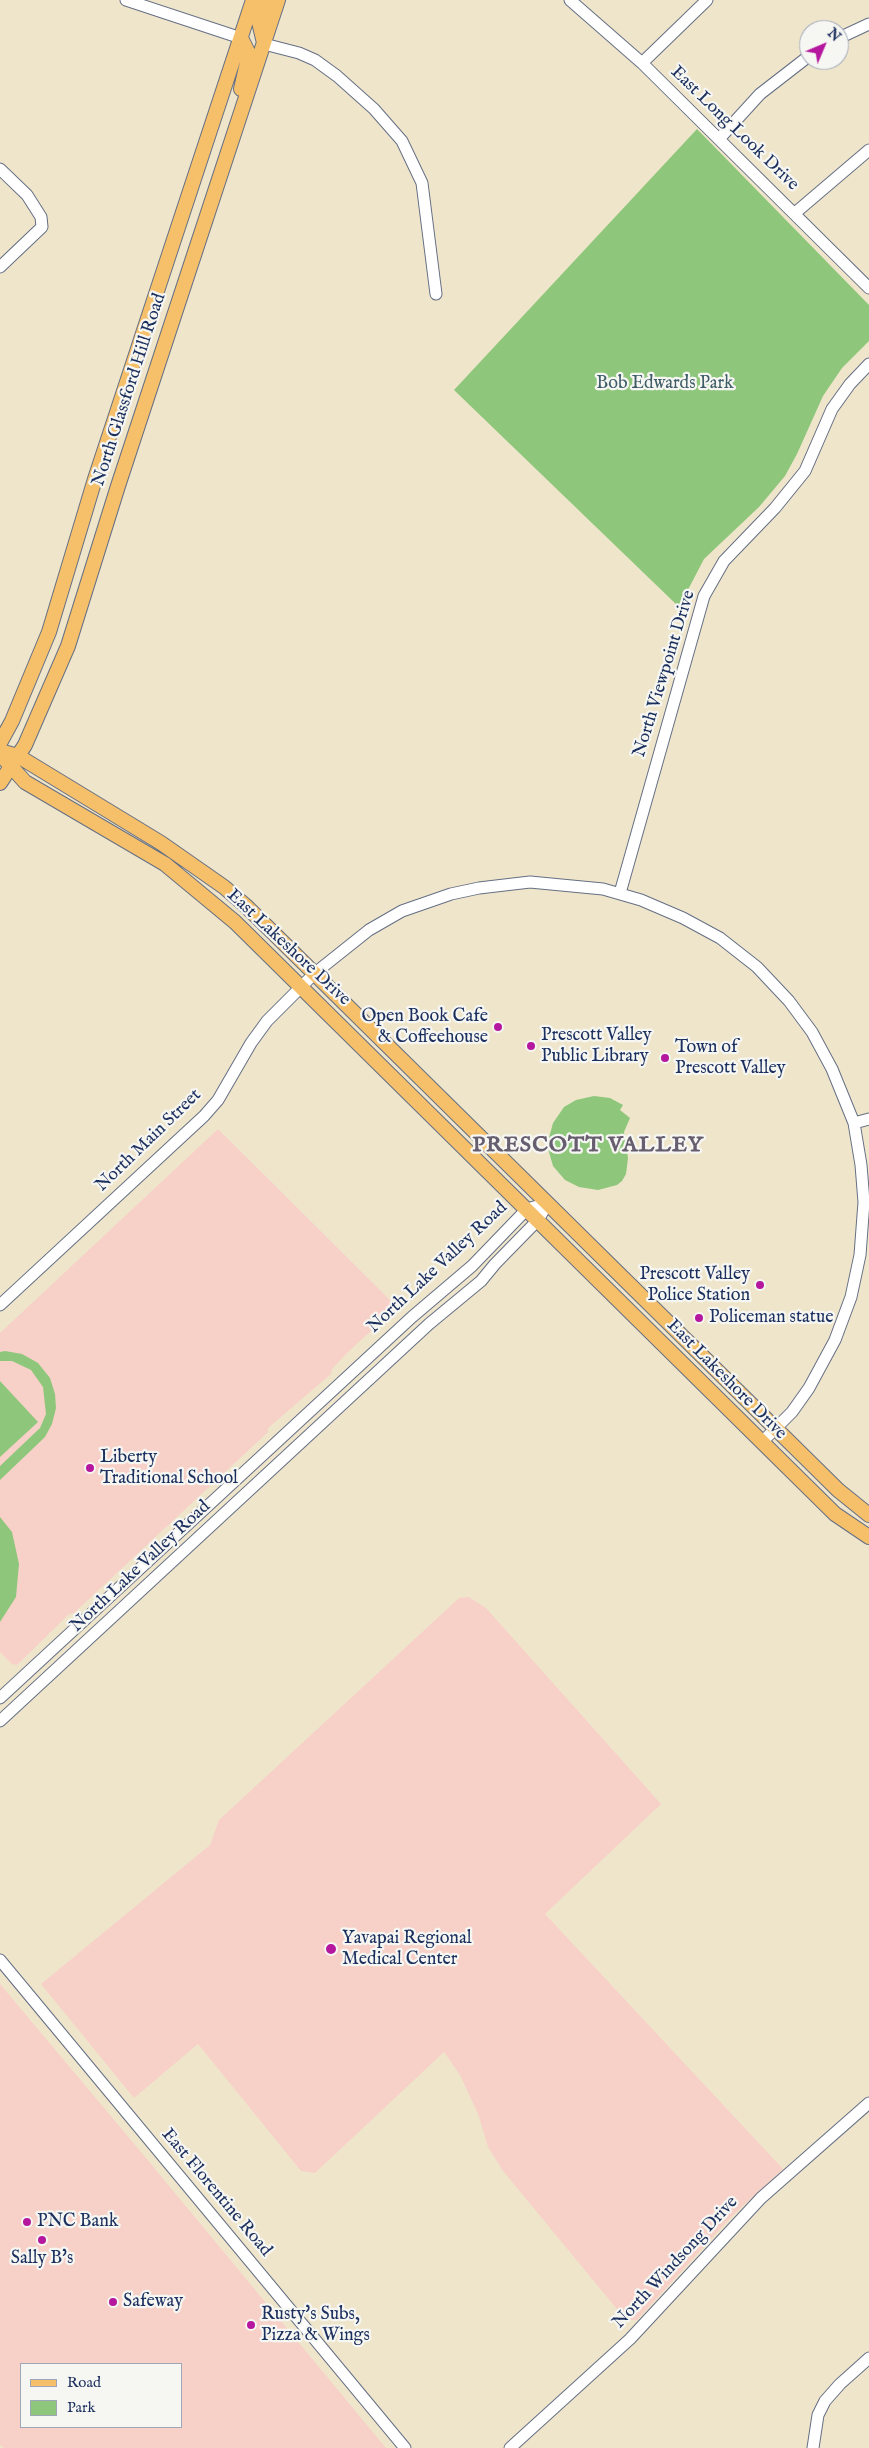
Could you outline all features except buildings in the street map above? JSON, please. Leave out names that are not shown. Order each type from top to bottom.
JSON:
[{"type":"main road","name":"North Glassford Hill Road","points":[[0,743],[41,656],[98,470],[253,0]]},
{"type":"main road","points":[[264,0],[259,22],[264,44]]},
{"type":"main road","name":"North Glassford Hill Road","points":[[0,783],[15,761],[40,712],[68,646],[118,486],[278,0]]},
{"type":"main road","points":[[242,38],[249,54],[240,92],[242,112]]},
{"type":"main road","name":"East Lakeshore Drive","points":[[0,752],[174,852],[246,906],[838,1490],[869,1515]]},
{"type":"main road","name":"East Lakeshore Drive","points":[[15,761],[25,782],[166,864],[235,922],[835,1514],[869,1537]]},
{"type":"main road","points":[[166,864],[174,852]]},
{"type":"street","points":[[126,0],[242,38]]},
{"type":"street","name":"East Long Look Drive","points":[[570,0],[642,63],[869,288]]},
{"type":"street","points":[[642,63],[707,0]]},
{"type":"street","points":[[849,33],[869,24]]},
{"type":"street","points":[[264,44],[299,53],[315,60],[338,76],[374,109],[402,141],[422,183],[436,294]]},
{"type":"street","points":[[719,139],[760,94],[799,64]]},
{"type":"street","points":[[795,213],[869,150]]},
{"type":"street","points":[[0,169],[26,196],[41,217],[42,227],[0,267]]},
{"type":"street","name":"North Viewpoint Drive","points":[[620,893],[704,596],[724,561],[775,508],[805,471],[832,409],[850,384],[869,364]]},
{"type":"street","name":"North Main Street","points":[[0,1305],[204,1116],[218,1100],[261,1028],[315,973],[353,942],[387,919],[426,902],[466,890],[530,882],[579,885],[620,893],[665,909],[701,927],[739,952],[767,977],[801,1017],[819,1044],[835,1076],[854,1123],[861,1165],[864,1202],[860,1255],[851,1297],[835,1340],[816,1376],[792,1412],[762,1442]]},
{"type":"street","points":[[854,1123],[869,1119]]},
{"type":"street","name":"North Lake Valley Road","points":[[0,1698],[406,1323],[472,1266],[527,1209],[548,1203]]},
{"type":"street","name":"North Lake Valley Road","points":[[0,1721],[429,1324],[481,1281],[538,1220],[548,1203]]},
{"type":"street","name":"East Florentine Road","points":[[0,1960],[405,2448]]},
{"type":"street","name":"North Windsong Drive","points":[[510,2448],[630,2339],[760,2198],[869,2103]]},
{"type":"street","points":[[813,2448],[818,2415],[825,2401],[840,2384],[869,2358]]},
{"type":"shaded area","points":[[218,1129],[397,1307],[347,1353],[332,1369],[331,1374],[268,1428],[268,1432],[74,1613],[69,1614],[17,1665],[12,1664],[0,1652],[0,1333]]},
{"type":"shaded area","name":"Yavapai Regional Medical Center","points":[[469,1597],[486,1608],[661,1804],[545,1914],[783,2169],[731,2217],[637,2320],[626,2320],[503,2171],[488,2147],[478,2114],[460,2075],[444,2052],[315,2173],[301,2171],[198,2044],[134,2098],[41,1984],[210,1845],[219,1820],[459,1598]]},
{"type":"shaded area","points":[[0,1984],[386,2448],[4,2448],[0,2445]]},
{"type":"green space","name":"Bob Edwards Park","points":[[697,129],[869,305],[869,341],[842,368],[823,396],[785,476],[759,507],[704,559],[679,607],[454,390]]},
{"type":"green space","points":[[594,1096],[610,1098],[623,1105],[620,1110],[630,1118],[624,1132],[628,1158],[626,1174],[617,1185],[598,1190],[579,1187],[565,1180],[553,1166],[547,1145],[553,1123],[564,1107],[576,1100]]},
{"type":"green space","points":[[0,1352],[22,1354],[38,1363],[50,1378],[55,1394],[56,1408],[52,1424],[45,1437],[0,1480],[0,1466],[40,1428],[46,1414],[43,1387],[31,1370],[12,1361],[0,1361]]},
{"type":"green space","points":[[0,1381],[38,1422],[0,1457]]},
{"type":"green space","points":[[0,1517],[12,1532],[19,1564],[16,1597],[0,1622]]},
{"type":"place","name":"Open Book Cafe & Coffeehouse","points":[[498,1027]]},
{"type":"place","name":"Prescott Valley Public Library","points":[[531,1046]]},
{"type":"place","name":"Town of Prescott Valley","points":[[665,1058]]},
{"type":"place","name":"Prescott Valley Police Station","points":[[760,1285]]},
{"type":"place","name":"Policeman statue","points":[[699,1318]]},
{"type":"place","name":"Liberty Traditional School","points":[[90,1468]]},
{"type":"place","name":"Yavapai Regional Medical Center","points":[[331,1949]]},
{"type":"place","name":"PNC Bank","points":[[27,2222]]},
{"type":"place","name":"Sally B's","points":[[42,2240]]},
{"type":"place","name":"Safeway","points":[[113,2302]]},
{"type":"place","name":"Rusty's Subs, Pizza & Wings","points":[[251,2325]]},
{"type":"district","name":"PRESCOTT VALLEY","points":[[588,1146]]}]
